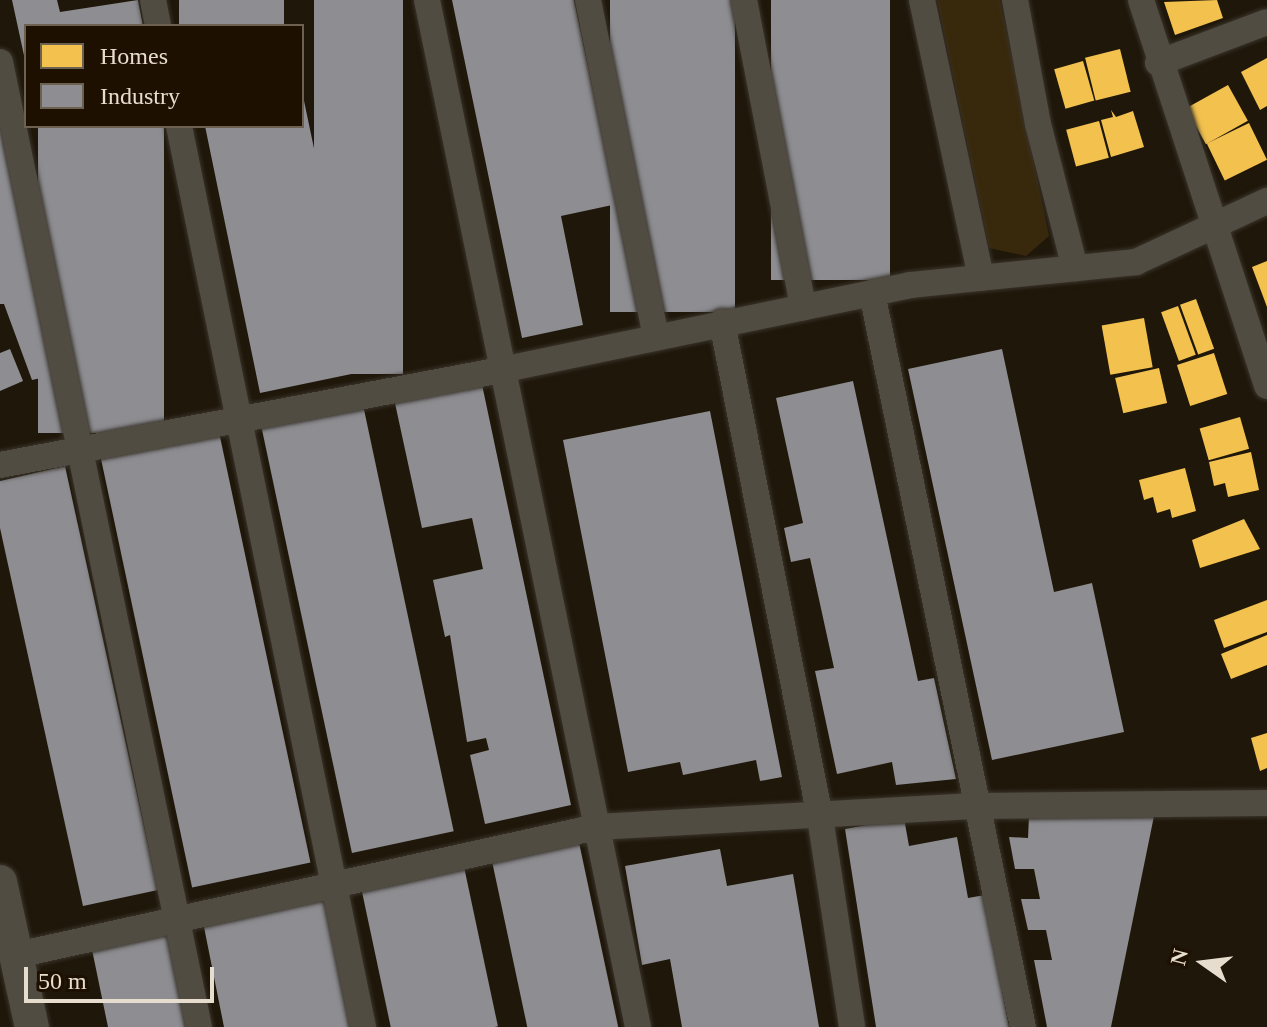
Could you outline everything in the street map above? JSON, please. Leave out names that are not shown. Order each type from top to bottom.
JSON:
[{"type":"street","points":[[153,0],[158,24]]},
{"type":"street","points":[[427,0],[638,1027]]},
{"type":"street","points":[[588,0],[656,337]]},
{"type":"street","points":[[744,0],[803,307]]},
{"type":"street","points":[[922,0],[981,278]]},
{"type":"street","points":[[1015,0],[1038,124],[1075,268]]},
{"type":"street","points":[[1141,0],[1158,63],[1267,386]]},
{"type":"street","points":[[1158,63],[1267,22]]},
{"type":"street","points":[[0,62],[199,1027]]},
{"type":"street","points":[[179,128],[337,883],[363,1027]]},
{"type":"street","points":[[0,465],[501,370],[872,293],[1136,262],[1267,201]]},
{"type":"street","points":[[872,293],[1023,1027]]},
{"type":"street","points":[[722,322],[820,817],[852,1027]]},
{"type":"street","points":[[17,955],[597,827],[977,806],[1267,803]]},
{"type":"street","points":[[0,882],[32,1027]]},
{"type":"shaded area","points":[[937,0],[1000,0],[1049,236],[1026,256],[989,248]]},
{"type":"building: Homes","points":[[1217,0],[1223,18],[1175,35],[1164,2]]},
{"type":"building: Homes","points":[[1120,49],[1131,92],[1096,100],[1085,58]]},
{"type":"building: Homes","points":[[1267,58],[1267,106],[1260,110],[1241,72]]},
{"type":"building: Homes","points":[[1083,61],[1094,100],[1065,109],[1054,69]]},
{"type":"building: Homes","points":[[1228,85],[1248,121],[1206,144],[1186,108]]},
{"type":"building: Homes","points":[[1111,110],[1116,117],[1133,111],[1144,147],[1111,157],[1101,120],[1113,117]]},
{"type":"building: Homes","points":[[1099,121],[1109,158],[1076,167],[1066,130]]},
{"type":"building: Homes","points":[[1249,123],[1267,160],[1225,180],[1207,144]]},
{"type":"building: Homes","points":[[1267,261],[1267,307],[1252,267]]},
{"type":"building: Homes","points":[[1196,299],[1214,349],[1198,355],[1180,305]]},
{"type":"building: Homes","points":[[1178,306],[1196,355],[1179,361],[1161,312]]},
{"type":"building: Homes","points":[[1144,318],[1153,367],[1110,375],[1102,325]]},
{"type":"building: Homes","points":[[1214,353],[1227,394],[1190,406],[1177,365]]},
{"type":"building: Homes","points":[[1159,368],[1167,403],[1123,413],[1115,378]]},
{"type":"building: Homes","points":[[1240,417],[1249,449],[1209,460],[1200,429]]},
{"type":"building: Homes","points":[[1251,452],[1259,490],[1228,497],[1225,483],[1214,486],[1209,462]]},
{"type":"building: Homes","points":[[1185,468],[1196,511],[1172,518],[1170,509],[1157,513],[1153,497],[1144,500],[1139,480]]},
{"type":"building: Homes","points":[[1244,519],[1260,549],[1200,568],[1192,540]]},
{"type":"building: Homes","points":[[1267,600],[1267,632],[1224,648],[1214,620]]},
{"type":"building: Homes","points":[[1267,635],[1267,665],[1231,679],[1221,654]]},
{"type":"building: Homes","points":[[1267,733],[1267,768],[1260,771],[1251,738]]},
{"type":"building: Industry","points":[[12,0],[57,0],[60,12],[138,0],[143,24],[24,24],[24,55]]},
{"type":"building: Industry","points":[[179,0],[284,0],[284,24],[179,24]]},
{"type":"building: Industry","points":[[314,0],[403,0],[403,374],[314,374]]},
{"type":"building: Industry","points":[[452,0],[574,0],[617,204],[561,216],[583,325],[522,338]]},
{"type":"building: Industry","points":[[610,0],[735,0],[735,312],[610,312]]},
{"type":"building: Industry","points":[[771,0],[890,0],[890,280],[771,280]]},
{"type":"building: Industry","points":[[0,98],[54,375],[32,380],[4,304],[0,304]]},
{"type":"building: Industry","points":[[304,101],[361,372],[260,393],[205,128],[304,128]]},
{"type":"building: Industry","points":[[38,128],[164,128],[164,433],[38,433]]},
{"type":"building: Industry","points":[[10,349],[23,381],[0,391],[0,353]]},
{"type":"building: Industry","points":[[1002,349],[1054,592],[1092,583],[1124,732],[992,760],[908,369]]},
{"type":"building: Industry","points":[[480,375],[571,805],[485,824],[470,755],[489,750],[486,738],[467,742],[450,635],[445,637],[433,580],[483,569],[472,518],[422,528],[393,394]]},
{"type":"building: Industry","points":[[853,381],[918,681],[934,678],[956,779],[896,785],[892,762],[837,774],[815,671],[834,668],[810,558],[791,562],[784,528],[803,523],[776,398]]},
{"type":"building: Industry","points":[[362,400],[454,831],[352,853],[260,422]]},
{"type":"building: Industry","points":[[710,411],[782,777],[760,781],[756,760],[683,775],[680,762],[628,772],[563,440]]},
{"type":"building: Industry","points":[[219,432],[310,862],[192,888],[101,457]]},
{"type":"building: Industry","points":[[65,466],[158,890],[83,906],[0,528],[0,481]]},
{"type":"building: Industry","points":[[1029,815],[1154,816],[1111,1027],[1047,1027],[1034,960],[1052,960],[1046,930],[1028,930],[1021,899],[1040,899],[1034,869],[1015,869],[1009,837],[1028,838]]},
{"type":"building: Industry","points":[[904,818],[909,846],[957,837],[968,898],[985,895],[1009,1027],[876,1027],[845,829]]},
{"type":"building: Industry","points":[[577,833],[618,1027],[527,1027],[490,852]]},
{"type":"building: Industry","points":[[720,849],[727,886],[793,874],[819,1027],[682,1027],[670,959],[642,965],[625,866]]},
{"type":"building: Industry","points":[[463,862],[498,1026],[391,1027],[360,884]]},
{"type":"building: Industry","points":[[325,891],[352,1027],[224,1027],[202,917]]},
{"type":"building: Industry","points":[[168,923],[190,1027],[108,1027],[90,940]]}]
